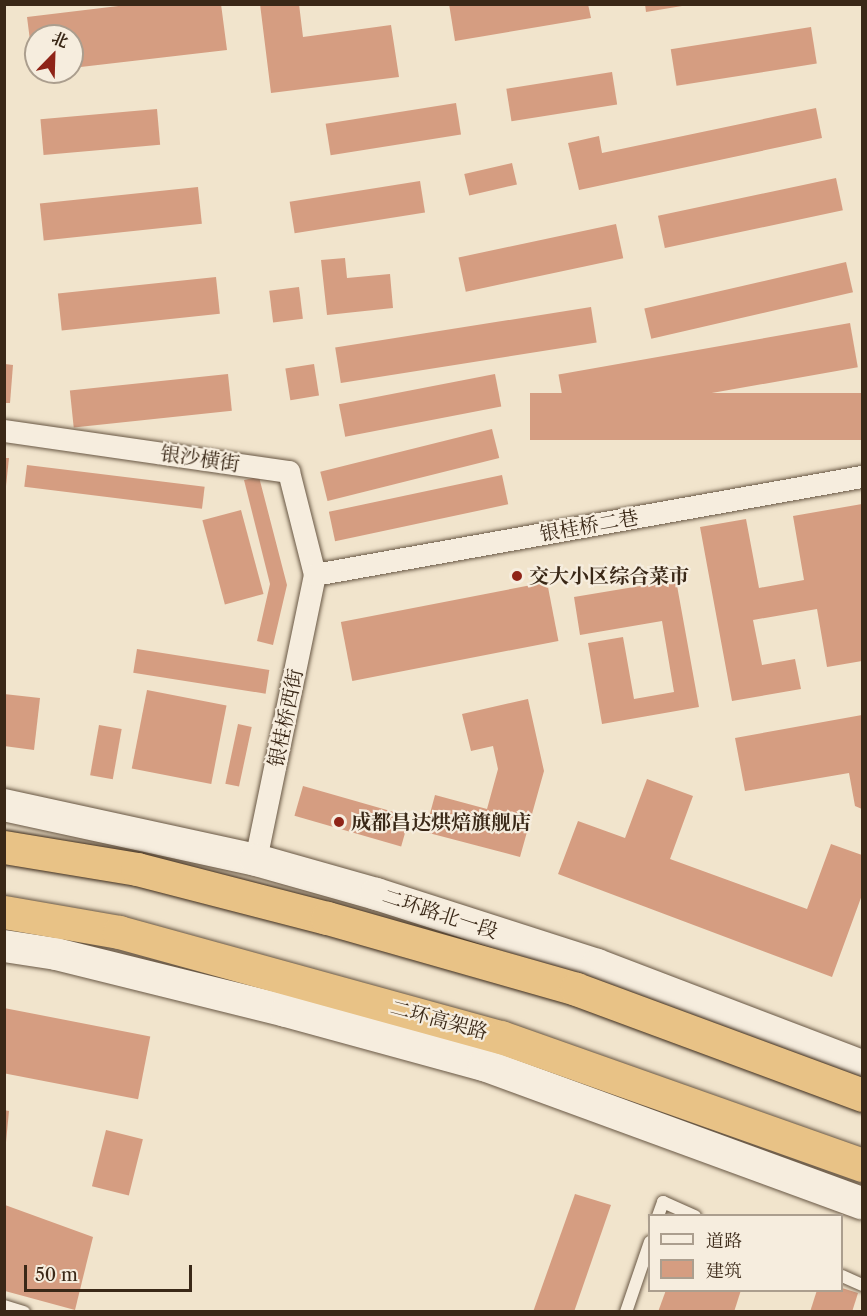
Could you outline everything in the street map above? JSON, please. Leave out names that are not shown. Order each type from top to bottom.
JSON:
[{"type":"highway","points":[[4,847],[137,869],[327,918],[564,986],[862,1095]]},
{"type":"highway","name":"二环高架路","points":[[4,912],[119,932],[501,1037],[862,1165]]},
{"type":"main road","name":"二环路北一段","points":[[4,805],[256,860],[376,894],[597,965],[862,1066]]},
{"type":"main road","points":[[4,946],[57,954],[263,1005],[484,1065],[862,1203]]},
{"type":"street","name":"银沙横街","points":[[4,431],[289,472],[315,575]]},
{"type":"street","name":"银桂桥二巷","points":[[315,575],[862,477]]},
{"type":"street","name":"银桂桥西街","points":[[256,860],[315,575]]},
{"type":"lane","points":[[658,1214],[663,1202],[693,1214]]},
{"type":"lane","points":[[626,1311],[648,1248]]},
{"type":"lane","points":[[843,1276],[862,1285]]},
{"type":"lane","points":[[4,1306],[24,1311]]},
{"type":"building","points":[[135,4],[221,4],[227,50],[84,67],[84,24],[28,24],[27,17]]},
{"type":"building","points":[[260,4],[299,4],[303,37],[391,25],[399,77],[271,93]]},
{"type":"building","points":[[449,4],[588,4],[591,18],[455,41]]},
{"type":"building","points":[[645,4],[682,4],[682,6],[646,12]]},
{"type":"building","points":[[811,27],[817,64],[677,86],[671,49]]},
{"type":"building","points":[[612,72],[617,105],[511,121],[506,89]]},
{"type":"building","points":[[456,103],[461,135],[331,155],[326,124]]},
{"type":"building","points":[[816,108],[822,138],[579,190],[568,143],[599,136],[602,153]]},
{"type":"building","points":[[157,109],[160,145],[44,155],[40,119]]},
{"type":"building","points":[[512,163],[517,184],[469,195],[464,174]]},
{"type":"building","points":[[836,178],[843,210],[665,248],[658,216]]},
{"type":"building","points":[[420,181],[425,213],[295,233],[290,202]]},
{"type":"building","points":[[198,187],[202,224],[44,240],[40,204]]},
{"type":"building","points":[[616,224],[623,258],[466,292],[459,257]]},
{"type":"building","points":[[345,258],[347,278],[390,274],[393,308],[327,315],[321,260]]},
{"type":"building","points":[[846,262],[853,292],[651,339],[644,309]]},
{"type":"building","points":[[216,277],[220,314],[62,330],[58,294]]},
{"type":"building","points":[[299,287],[303,319],[273,322],[269,291]]},
{"type":"building","points":[[591,307],[597,343],[341,383],[335,348]]},
{"type":"building","points":[[850,323],[858,367],[566,419],[558,374]]},
{"type":"building","points":[[5,364],[13,365],[10,403],[5,403]]},
{"type":"building","points":[[314,364],[319,396],[290,400],[285,369]]},
{"type":"building","points":[[228,374],[232,411],[74,427],[70,391]]},
{"type":"building","points":[[495,374],[501,406],[345,437],[339,404]]},
{"type":"building","points":[[530,393],[862,393],[862,440],[530,440]]},
{"type":"building","points":[[492,429],[499,458],[328,501],[320,472]]},
{"type":"building","points":[[4,458],[9,458],[6,486],[4,486]]},
{"type":"building","points":[[27,465],[205,487],[202,509],[24,487]]},
{"type":"building","points":[[502,475],[508,504],[335,541],[329,512]]},
{"type":"building","points":[[259,477],[287,585],[273,645],[257,641],[270,584],[244,480]]},
{"type":"building","points":[[862,504],[862,661],[827,667],[817,609],[753,620],[762,665],[795,659],[801,689],[732,701],[700,527],[746,519],[759,588],[804,580],[793,516]]},
{"type":"building","points":[[241,510],[264,594],[225,604],[202,520]]},
{"type":"building","points":[[676,580],[699,707],[602,724],[588,643],[623,637],[634,699],[674,692],[662,621],[580,635],[574,597]]},
{"type":"building","points":[[547,582],[558,641],[352,681],[341,622]]},
{"type":"building","points":[[137,649],[269,670],[266,694],[133,673]]},
{"type":"building","points":[[147,690],[227,705],[211,784],[132,769]]},
{"type":"building","points":[[4,694],[40,698],[34,750],[4,746]]},
{"type":"building","points":[[528,699],[544,771],[520,857],[425,832],[435,795],[487,809],[498,769],[493,746],[471,751],[462,714]]},
{"type":"building","points":[[862,715],[862,809],[855,806],[849,773],[745,791],[735,738]]},
{"type":"building","points":[[238,724],[252,727],[239,787],[225,784]]},
{"type":"building","points":[[99,725],[122,729],[113,779],[90,775]]},
{"type":"building","points":[[647,779],[693,796],[670,859],[807,909],[831,844],[862,855],[862,895],[832,977],[558,874],[578,821],[625,838]]},
{"type":"building","points":[[303,786],[410,817],[401,846],[294,816]]},
{"type":"building","points":[[4,1008],[150,1036],[138,1099],[4,1073]]},
{"type":"building","points":[[4,1110],[9,1111],[6,1142],[4,1142]]},
{"type":"building","points":[[106,1130],[143,1139],[129,1195],[92,1186]]},
{"type":"building","points":[[575,1194],[611,1205],[574,1312],[533,1312]]},
{"type":"building","points":[[5,1205],[93,1237],[75,1310],[5,1291]]},
{"type":"building","points":[[843,1288],[858,1293],[852,1312],[810,1312],[816,1292],[843,1292]]},
{"type":"building","points":[[665,1292],[740,1292],[734,1312],[658,1312]]},
{"type":"place","name":"交大小区综合菜市","points":[[517,576]]},
{"type":"place","name":"成都昌达烘焙旗舰店","points":[[339,822]]}]
